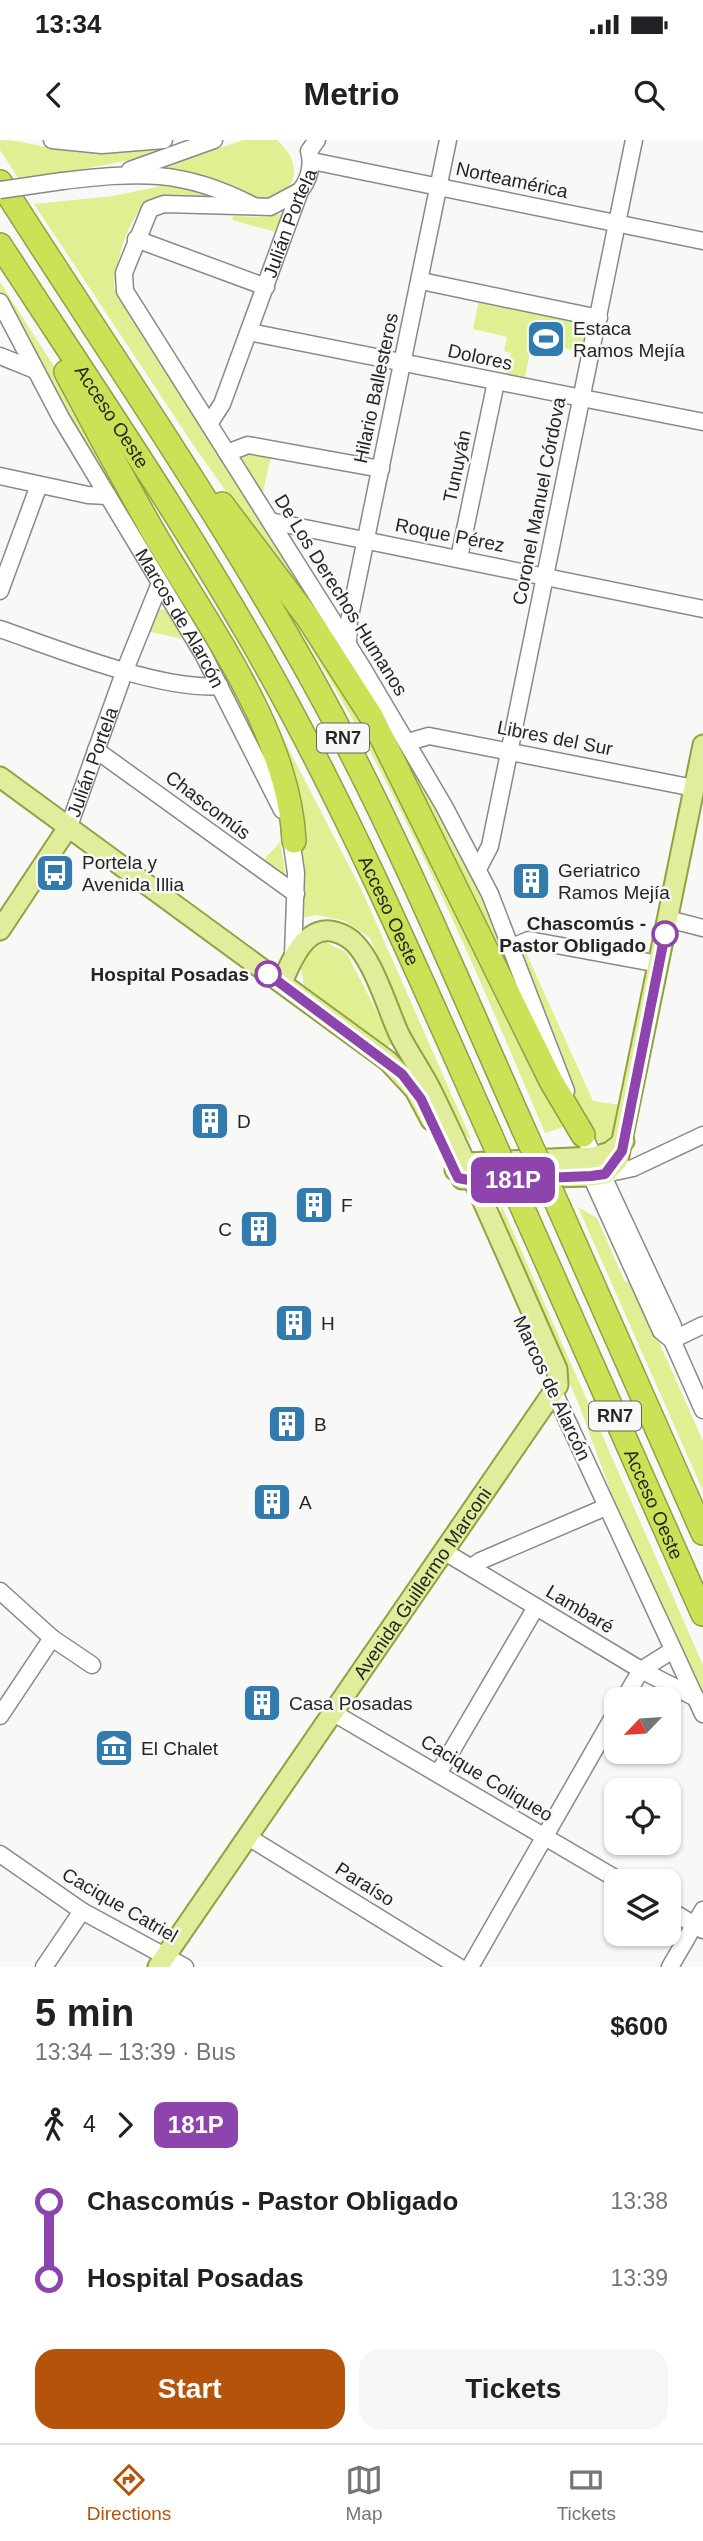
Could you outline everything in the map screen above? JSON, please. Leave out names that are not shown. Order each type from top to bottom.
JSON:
[{"type":"highway","name":"Acceso Oeste","points":[[0,182],[225,533],[329,710],[390,830],[703,1533]]},
{"type":"highway","name":"Acceso Oeste","points":[[0,245],[176,518],[278,687],[363,850],[703,1614]]},
{"type":"highway","points":[[0,250],[139,507],[234,670],[270,741],[286,788],[294,841]]},
{"type":"highway","points":[[121,371],[293,596],[371,716],[436,843],[551,1081],[583,1135]]},
{"type":"main road","points":[[463,1173],[596,1169],[610,1152],[624,1142],[703,745]]},
{"type":"main road","name":"Marcos de Alarcón","points":[[0,777],[394,1067],[421,1099],[463,1173],[554,1392]]},
{"type":"main road","name":"Julián Portela","points":[[0,930],[69,827]]},
{"type":"main road","name":"Marcos de Alarcón","points":[[282,983],[293,955],[305,939],[325,931],[343,934],[359,947],[557,1369]]},
{"type":"main road","name":"Avenida Guillermo Marconi","points":[[162,1961],[554,1392],[558,1385],[557,1369]]},
{"type":"street","points":[[52,140],[102,145],[164,140]]},
{"type":"street","points":[[118,174],[195,149],[214,140]]},
{"type":"street","name":"Hilario Ballesteros","points":[[348,645],[349,621],[448,140]]},
{"type":"street","name":"Coronel Manuel Córdova","points":[[478,869],[489,846],[634,140]]},
{"type":"street","name":"Norteamérica","points":[[309,148],[439,186],[703,241]]},
{"type":"street","name":"Julián Portela","points":[[209,424],[222,404],[306,181],[309,148]]},
{"type":"street","points":[[0,190],[118,174],[160,176],[201,182],[257,208]]},
{"type":"street","name":"De Los Derechos Humanos","points":[[300,191],[281,203],[257,208],[156,206],[146,213],[136,239],[124,273],[125,290],[408,742],[478,869],[512,947],[596,1169],[673,1326],[672,1340],[703,1410]]},
{"type":"street","points":[[136,239],[266,287]]},
{"type":"street","points":[[421,281],[599,318]]},
{"type":"street","name":"Marcos de Alarcón","points":[[0,302],[35,370],[220,686],[278,800],[294,841],[296,894],[293,955]]},
{"type":"street","name":"Dolores","points":[[249,332],[703,422]]},
{"type":"street","points":[[0,356],[35,370]]},
{"type":"street","name":"Tunuyán","points":[[459,558],[496,382]]},
{"type":"street","points":[[227,453],[248,445],[381,469]]},
{"type":"street","points":[[0,476],[108,496]]},
{"type":"street","points":[[0,591],[39,485]]},
{"type":"street","name":"Roque Pérez","points":[[270,521],[703,609]]},
{"type":"street","name":"Julián Portela","points":[[69,827],[125,670],[160,583]]},
{"type":"street","points":[[0,629],[125,670],[200,686],[220,686]]},
{"type":"street","name":"Libres del Sur","points":[[408,742],[429,736],[695,788]]},
{"type":"street","name":"Chascomús","points":[[96,750],[296,894]]},
{"type":"street","points":[[668,919],[703,928]]},
{"type":"street","points":[[512,947],[529,940],[659,964]]},
{"type":"street","points":[[596,1169],[634,1168],[703,1135]]},
{"type":"street","points":[[672,1340],[703,1325]]},
{"type":"street","name":"Marcos de Alarcón","points":[[554,1392],[703,1714]]},
{"type":"street","points":[[472,1567],[606,1507]]},
{"type":"street","name":"Lambaré","points":[[445,1552],[640,1670],[696,1698]]},
{"type":"street","points":[[0,1591],[52,1638],[92,1665]]},
{"type":"street","points":[[438,1774],[536,1607]]},
{"type":"street","points":[[0,1716],[52,1638]]},
{"type":"street","points":[[631,1687],[640,1670],[673,1650]]},
{"type":"street","name":"Cacique Coliqueo","points":[[332,1712],[604,1872]]},
{"type":"street","points":[[470,1967],[604,1734]]},
{"type":"street","name":"Paraíso","points":[[248,1837],[459,1967]]},
{"type":"street","points":[[0,1875],[5,1857]]},
{"type":"street","name":"Cacique Catriel","points":[[5,1857],[82,1911],[162,1961],[185,1967]]},
{"type":"street","points":[[670,1967],[699,1927],[703,1910]]},
{"type":"street","points":[[44,1967],[82,1911]]},
{"type":"street","points":[[681,1917],[699,1927]]},
{"type":"green space","points":[[0,140],[85,150],[195,143],[125,161],[20,181],[0,150]]},
{"type":"green space","points":[[244,140],[277,140],[285,148],[293,162],[294,172],[285,192],[274,198],[260,198],[183,172],[145,172]]},
{"type":"green space","points":[[161,186],[188,189],[215,199],[170,197],[156,199],[147,204],[139,212],[126,237],[117,265],[114,288],[397,736],[487,900],[556,1082],[440,829],[343,655],[198,452],[34,204],[113,196]]},
{"type":"green space","points":[[285,213],[279,233],[232,220],[233,216],[266,217]]},
{"type":"green space","points":[[0,282],[87,418],[174,577],[210,654],[71,422],[0,291]]},
{"type":"green space","name":"Estaca Ramos Mejía","points":[[479,300],[589,322],[583,352],[532,342],[524,382],[506,378],[511,353],[504,351],[507,337],[473,329]]},
{"type":"green space","points":[[244,450],[271,457],[262,496],[236,456]]},
{"type":"green space","points":[[266,579],[286,591],[423,827],[414,831],[565,1121],[561,1128],[545,1133],[452,919],[385,779],[348,711]]},
{"type":"green space","points":[[167,610],[184,639],[150,632],[157,612]]},
{"type":"green space","points":[[255,684],[363,893],[472,1141],[455,1127],[414,1043],[370,938],[345,921],[317,915],[301,918],[304,873],[279,733]]},
{"type":"green space","points":[[280,842],[286,876],[281,877],[262,862]]},
{"type":"green space","points":[[325,942],[346,952],[393,1043],[387,1047],[304,985],[301,969],[304,955]]},
{"type":"green space","points":[[524,948],[593,1101],[621,1105],[614,1132],[602,1143],[591,1140],[519,951]]},
{"type":"green space","points":[[501,1204],[703,1665],[703,1696],[621,1520],[579,1405],[500,1221]]},
{"type":"green space","points":[[578,1207],[597,1218],[625,1282],[632,1281],[703,1441],[703,1491]]},
{"type":"bus line","name":"181P","points":[[268,974],[402,1074],[421,1099],[458,1178],[474,1181],[591,1176],[605,1174],[618,1160],[622,1151],[665,934]]},
{"type":"place","name":"Estaca Ramos Mejía","points":[[546,339]]},
{"type":"place","name":"Portela y Avenida Illia","points":[[55,873]]},
{"type":"place","name":"Geriatrico Ramos Mejía","points":[[531,881]]},
{"type":"place","name":"Chascomús - Pastor Obligado","points":[[665,934]]},
{"type":"place","name":"Hospital Posadas","points":[[268,974]]},
{"type":"place","name":"D","points":[[210,1121]]},
{"type":"place","name":"F","points":[[314,1205]]},
{"type":"place","name":"C","points":[[259,1229]]},
{"type":"place","name":"H","points":[[294,1323]]},
{"type":"place","name":"B","points":[[287,1424]]},
{"type":"place","name":"A","points":[[272,1502]]},
{"type":"place","name":"Casa Posadas","points":[[262,1703]]},
{"type":"place","name":"El Chalet","points":[[114,1748]]}]
